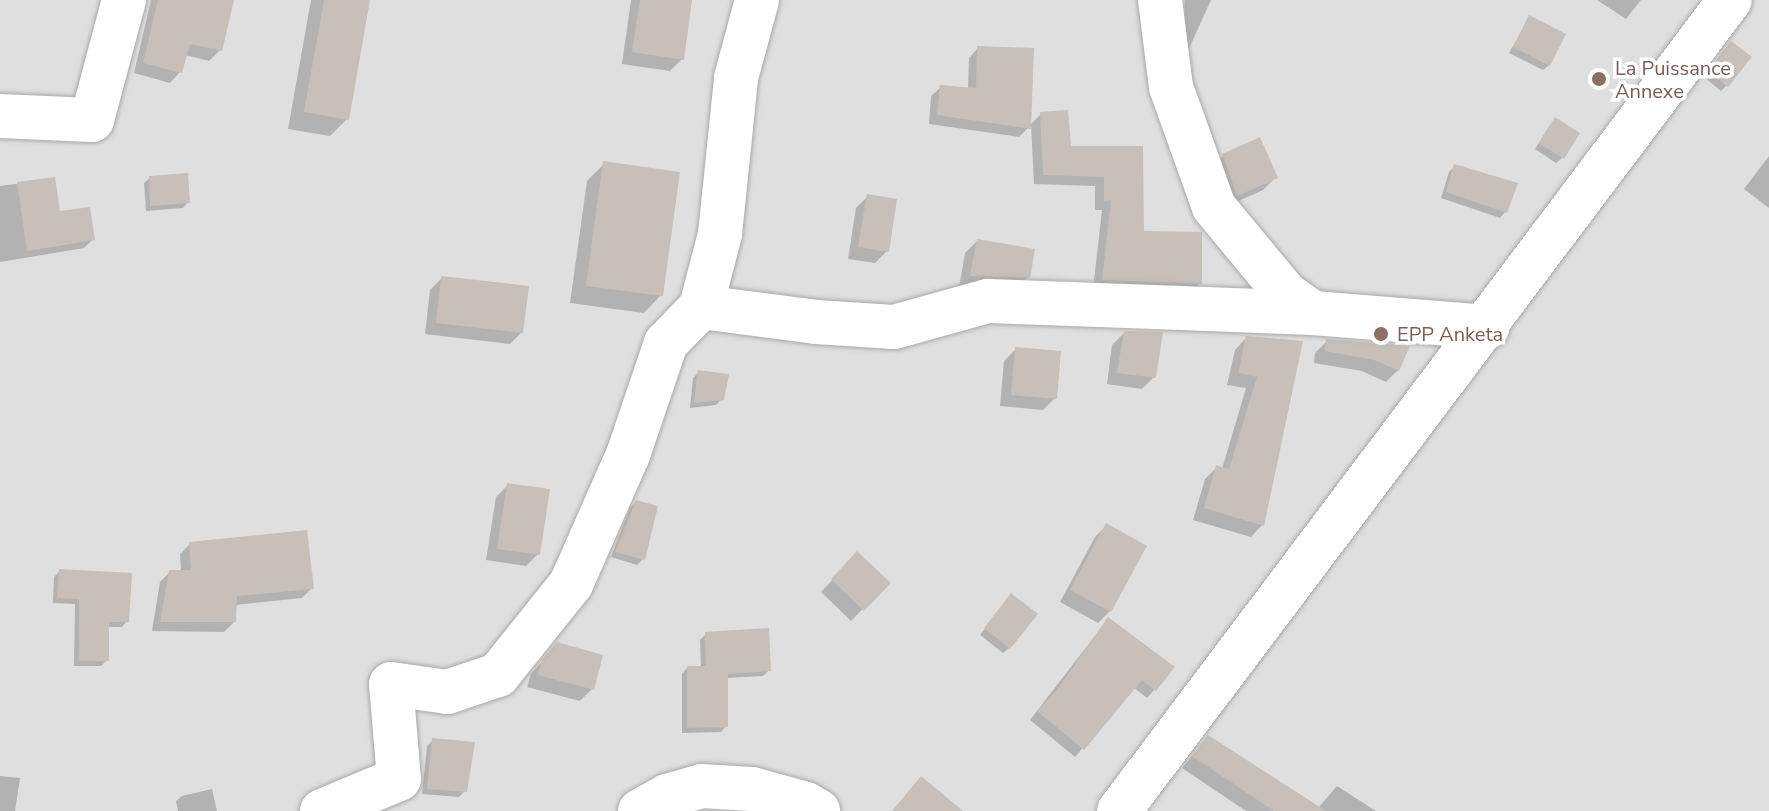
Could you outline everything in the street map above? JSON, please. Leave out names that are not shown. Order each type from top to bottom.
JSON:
[{"type":"street","points":[[0,116],[92,120],[124,0]]},
{"type":"street","points":[[330,808],[399,779],[391,684],[447,692],[498,675],[571,584],[628,455],[666,343],[701,307],[720,234],[736,78],[757,0]]},
{"type":"street","points":[[1160,0],[1171,87],[1214,207],[1286,294],[1313,313]]},
{"type":"street","points":[[1119,811],[1487,327],[1730,0]]},
{"type":"street","points":[[701,307],[816,322],[894,327],[988,301],[1313,313],[1487,327]]},
{"type":"street","points":[[640,811],[667,796],[702,786],[752,789],[806,804],[818,811]]},
{"type":"street","points":[[330,808],[385,811]]},
{"type":"shaded area","points":[[0,0],[1769,0],[1769,811],[0,811]]},
{"type":"building","points":[[158,0],[234,0],[222,51],[190,44],[182,73],[143,63]]},
{"type":"building","points":[[324,0],[370,0],[349,120],[304,112]]},
{"type":"building","points":[[640,0],[692,0],[684,60],[632,52]]},
{"type":"building","points":[[1529,15],[1566,34],[1550,66],[1513,47]]},
{"type":"building","points":[[1731,41],[1752,57],[1728,87],[1708,71]]},
{"type":"building","points":[[977,46],[1034,48],[1031,129],[937,115],[940,85],[976,88]]},
{"type":"building","points":[[1068,110],[1071,146],[1143,146],[1144,231],[1202,232],[1202,284],[1102,280],[1111,200],[1104,201],[1104,177],[1043,175],[1040,112]]},
{"type":"building","points":[[1555,117],[1580,133],[1564,159],[1539,143]]},
{"type":"building","points":[[1260,137],[1278,178],[1237,196],[1222,154]]},
{"type":"building","points":[[603,161],[680,172],[663,296],[586,286]]},
{"type":"building","points":[[1454,164],[1518,183],[1507,213],[1446,192]]},
{"type":"building","points":[[188,173],[190,203],[150,206],[149,176]]},
{"type":"building","points":[[55,177],[60,211],[90,207],[95,240],[27,251],[17,182]]},
{"type":"building","points":[[867,194],[897,199],[889,252],[858,247]]},
{"type":"building","points":[[977,239],[1035,249],[1030,278],[970,276]]},
{"type":"building","points":[[441,276],[529,286],[523,333],[436,323]]},
{"type":"building","points":[[1124,331],[1163,332],[1156,378],[1117,373]]},
{"type":"building","points":[[1246,336],[1303,341],[1264,526],[1204,508],[1216,465],[1229,469],[1257,377],[1238,373]]},
{"type":"building","points":[[1326,339],[1410,346],[1399,371],[1374,360],[1325,351]]},
{"type":"building","points":[[1015,347],[1061,351],[1057,399],[1011,395]]},
{"type":"building","points":[[698,370],[729,374],[724,400],[694,403]]},
{"type":"building","points":[[507,483],[550,489],[540,555],[497,549]]},
{"type":"building","points":[[636,500],[658,506],[645,560],[615,552]]},
{"type":"building","points":[[1106,523],[1147,546],[1111,612],[1070,590]]},
{"type":"building","points":[[307,530],[314,589],[237,596],[236,622],[160,622],[169,570],[191,570],[189,542]]},
{"type":"building","points":[[857,551],[891,583],[864,611],[831,579]]},
{"type":"building","points":[[59,569],[132,573],[129,622],[109,622],[109,661],[79,661],[79,599],[57,598]]},
{"type":"building","points":[[1011,593],[1038,614],[1010,649],[984,628]]},
{"type":"building","points":[[1108,617],[1175,667],[1156,691],[1142,680],[1084,750],[1037,711],[1057,690]]},
{"type":"building","points":[[769,628],[771,671],[728,674],[728,727],[687,728],[687,666],[706,666],[705,632]]},
{"type":"building","points":[[557,642],[603,655],[594,690],[538,675],[542,660]]},
{"type":"building","points":[[1208,735],[1326,811],[1274,811],[1192,756]]},
{"type":"building","points":[[432,738],[475,742],[467,792],[427,789]]},
{"type":"building","points":[[921,776],[963,811],[892,811]]},
{"type":"place","name":"La Puissance Annexe","points":[[1599,79]]},
{"type":"place","name":"EPP Anketa","points":[[1381,334]]}]
